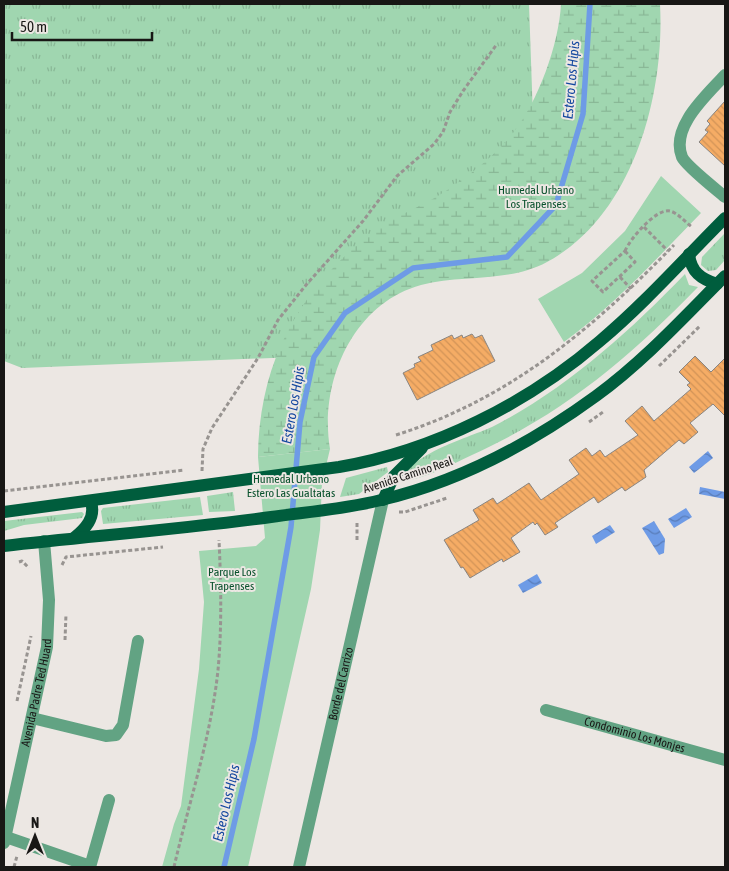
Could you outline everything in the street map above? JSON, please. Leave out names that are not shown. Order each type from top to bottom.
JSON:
[{"type":"main road","name":"Avenida Camino Real","points":[[4,512],[91,502],[339,467],[403,452],[430,441],[493,412],[550,379],[612,330],[725,218]]},
{"type":"main road","points":[[689,254],[692,268],[696,274],[721,280]]},
{"type":"main road","name":"Avenida Camino Real","points":[[4,546],[236,522],[339,508],[383,500],[464,471],[548,429],[621,376],[660,341],[721,280]]},
{"type":"main road","points":[[383,500],[394,476],[430,441]]},
{"type":"main road","points":[[74,538],[85,530],[90,521],[93,511],[91,502]]},
{"type":"street","points":[[725,75],[692,110],[679,144],[683,159],[725,197]]},
{"type":"street","name":"Borde del Carrizo","points":[[299,867],[383,500]]},
{"type":"street","name":"Avenida Padre Ted Huard","points":[[5,840],[49,632],[49,600],[44,541]]},
{"type":"street","points":[[32,718],[106,736],[116,735],[123,726],[138,641]]},
{"type":"street","name":"Condominio Los Monjes","points":[[546,710],[725,760]]},
{"type":"street","points":[[5,840],[20,842],[90,867],[109,800]]},
{"type":"path","points":[[201,468],[203,449],[212,428],[258,358],[278,320],[306,284],[363,221],[397,176],[434,144],[443,132],[450,112],[497,44]]},
{"type":"path","points":[[626,251],[635,262],[603,292],[592,281],[626,251],[630,241],[659,212],[667,210],[674,212],[692,227]]},
{"type":"path","points":[[686,233],[698,221]]},
{"type":"path","points":[[644,227],[668,251]]},
{"type":"path","points":[[390,437],[432,422],[482,399],[529,371],[584,332],[631,289],[680,239]]},
{"type":"path","points":[[620,277],[631,289]]},
{"type":"path","points":[[4,491],[191,469]]},
{"type":"path","points":[[210,541],[228,538]]},
{"type":"path","points":[[174,867],[186,814],[204,754],[218,671],[222,603],[219,540]]},
{"type":"path","points":[[62,572],[62,564],[66,557],[166,547]]},
{"type":"path","points":[[13,562],[22,561],[29,566],[30,574]]},
{"type":"path","points":[[64,643],[65,604]]},
{"type":"path","points":[[16,707],[32,632]]},
{"type":"path","points":[[14,867],[20,842]]},
{"type":"green space","points":[[4,4],[529,4],[536,203],[434,226],[321,356],[22,368],[4,361]]},
{"type":"green space","name":"Humedal Urbano Los Trapenses","points":[[561,4],[660,4],[657,76],[649,113],[638,150],[622,184],[602,215],[577,241],[547,262],[532,269],[501,276],[421,285],[397,295],[376,309],[359,328],[346,349],[336,373],[330,398],[328,424],[330,449],[258,457],[260,422],[266,390],[275,359],[288,330],[305,303],[324,277],[374,231],[433,199],[470,174],[513,133],[531,105],[546,72],[556,37]]},
{"type":"green space","points":[[661,176],[701,213],[618,297],[564,342],[538,299],[582,273],[625,231]]},
{"type":"green space","points":[[725,233],[725,260],[716,270],[708,271],[701,265],[702,257]]},
{"type":"green space","points":[[685,274],[689,285],[698,287],[646,338],[593,382],[536,421],[505,439],[456,463],[422,477],[405,481],[407,472],[415,463],[427,455],[492,427],[519,412],[571,377],[618,338]]},
{"type":"green space","points":[[330,449],[322,483],[320,530],[311,589],[248,867],[162,867],[181,806],[199,669],[204,602],[199,551],[256,546],[265,538],[258,457]]},
{"type":"green space","points":[[387,467],[388,472],[359,494],[340,497],[346,478]]},
{"type":"green space","points":[[233,492],[235,511],[209,512],[207,496]]},
{"type":"green space","points":[[200,497],[203,515],[103,524],[101,511],[103,508]]},
{"type":"green space","points":[[82,512],[84,514],[82,518],[24,525],[4,531],[4,521]]},
{"type":"water","points":[[708,451],[713,458],[694,473],[689,467]]},
{"type":"water","points":[[700,487],[725,492],[725,499],[699,494]]},
{"type":"water","points":[[686,508],[692,517],[674,528],[668,519]]},
{"type":"water","points":[[654,521],[665,539],[664,553],[659,555],[642,528]]},
{"type":"water","points":[[610,525],[615,532],[596,544],[592,536]]},
{"type":"water","points":[[537,574],[542,583],[523,593],[518,585]]},
{"type":"building","points":[[725,101],[725,166],[699,142],[708,132],[705,130],[710,124],[707,121]]},
{"type":"building","points":[[472,334],[475,338],[482,335],[495,361],[417,400],[403,373],[415,367],[414,364],[421,361],[418,357],[433,350],[431,345],[452,335],[454,339],[462,335],[463,338]]},
{"type":"building","points":[[695,356],[711,372],[725,358],[725,416],[713,404],[690,423],[698,432],[684,444],[679,440],[644,470],[646,477],[625,491],[622,487],[598,503],[594,497],[555,523],[558,527],[545,535],[537,523],[535,525],[533,522],[511,538],[520,552],[503,562],[502,559],[470,578],[463,567],[461,568],[444,540],[479,520],[473,510],[493,498],[497,504],[529,483],[541,500],[579,474],[569,460],[586,448],[592,456],[600,450],[605,457],[638,435],[625,421],[642,406],[654,421],[691,389],[687,385],[690,383],[679,372]]},
{"type":"waterway","name":"Estero Los Hipis","points":[[224,867],[254,739],[291,527],[300,422],[314,357],[345,313],[413,268],[507,257],[556,205],[583,114],[590,4]]},
{"type":"park label","name":"Humedal Urbano Estero Las Gualtatas","points":[[291,486]]},
{"type":"park label","name":"Parque Los Trapenses","points":[[232,579]]}]
